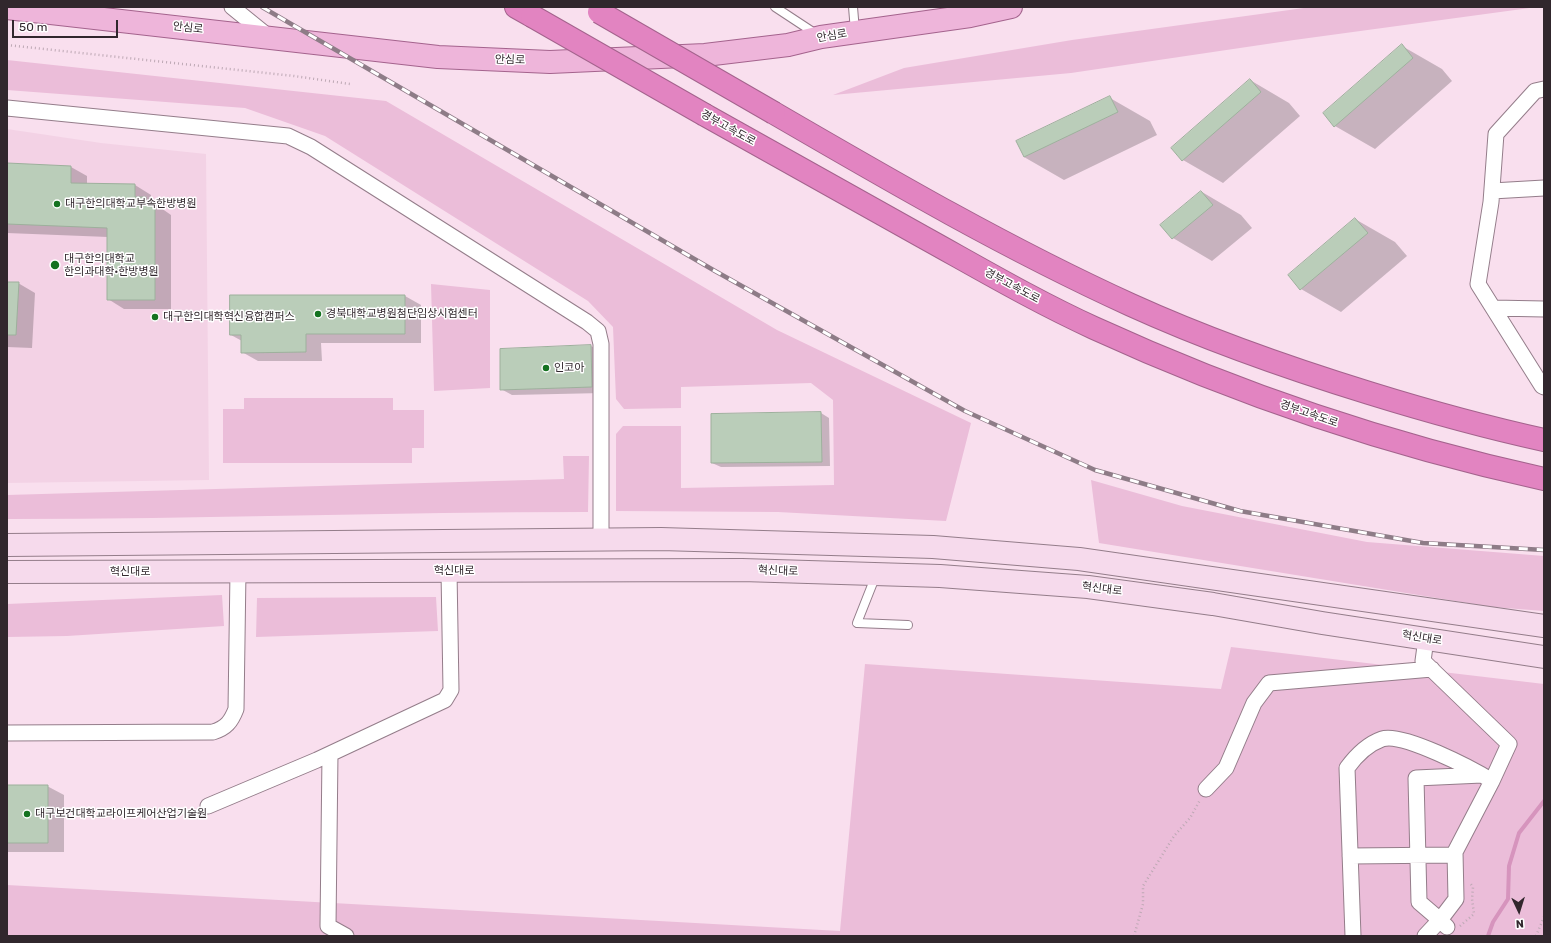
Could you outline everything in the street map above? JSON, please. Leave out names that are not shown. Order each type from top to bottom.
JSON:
[{"type":"highway","points":[[595,10],[980,230],[1132,306],[1215,340],[1319,378],[1466,422],[1544,440]]},
{"type":"highway","name":"경부고속도로","points":[[524,11],[705,115],[1023,292],[1100,330],[1278,403],[1361,432],[1500,470],[1544,479]]},
{"type":"main road","name":"안심로","points":[[7,8],[438,57],[550,62],[705,55],[788,45],[821,37],[970,16],[1011,7]]},
{"type":"main road","points":[[7,545],[661,539],[933,547],[1079,559],[1544,626]]},
{"type":"main road","name":"혁신대로","points":[[7,572],[742,570],[940,576],[1088,587],[1213,604],[1544,657]]},
{"type":"street","points":[[232,7],[269,37]]},
{"type":"street","points":[[1544,89],[1535,91],[1496,134],[1492,191],[1478,284],[1544,387]]},
{"type":"street","points":[[7,108],[288,136],[311,147],[587,322],[598,331],[601,344],[601,540]]},
{"type":"street","points":[[1492,191],[1544,188]]},
{"type":"street","points":[[1493,308],[1544,309]]},
{"type":"street","points":[[7,733],[213,732],[224,728],[232,720],[236,709],[238,571]]},
{"type":"street","points":[[208,806],[330,754],[445,700],[451,690],[448,571]]},
{"type":"street","points":[[1425,936],[1444,924],[1456,900],[1455,855],[1487,778],[1509,744],[1423,661],[1426,639]]},
{"type":"street","points":[[1206,789],[1226,768],[1254,702],[1269,683],[1432,669]]},
{"type":"street","points":[[1353,936],[1347,768],[1356,756],[1382,739],[1407,741],[1487,778]]},
{"type":"street","points":[[330,754],[328,926],[346,936]]},
{"type":"street","points":[[1444,924],[1420,902],[1416,778],[1487,778]]},
{"type":"street","points":[[1350,856],[1455,855]]},
{"type":"lane","points":[[775,7],[821,37]]},
{"type":"lane","points":[[853,7],[855,32]]},
{"type":"lane","points":[[876,574],[857,623],[908,626]]},
{"type":"path","points":[[7,45],[286,75],[350,84]]},
{"type":"path","points":[[1134,936],[1143,904],[1142,886],[1174,836],[1190,818],[1206,789]]},
{"type":"path","points":[[1536,936],[1544,917]]},
{"type":"shaded area","points":[[1311,7],[1537,7],[1294,40],[1071,73],[833,95],[904,68],[1072,40]]},
{"type":"shaded area","points":[[7,60],[386,101],[777,330],[971,423],[946,521],[778,512],[616,511],[616,434],[623,426],[681,426],[681,488],[834,485],[833,400],[811,383],[681,387],[681,408],[624,409],[616,399],[613,327],[588,301],[325,136],[245,108],[7,90]]},
{"type":"shaded area","points":[[7,129],[101,143],[206,154],[209,480],[7,483]]},
{"type":"shaded area","points":[[431,284],[490,290],[490,388],[434,391]]},
{"type":"shaded area","points":[[244,398],[393,398],[393,410],[424,410],[424,448],[412,448],[412,463],[223,463],[223,409],[244,409]]},
{"type":"shaded area","points":[[563,456],[589,456],[588,512],[7,519],[7,495],[564,479]]},
{"type":"shaded area","points":[[1091,480],[1182,506],[1367,542],[1544,556],[1544,611],[1492,607],[1099,543]]},
{"type":"shaded area","points":[[222,595],[224,626],[67,636],[7,637],[7,604]]},
{"type":"shaded area","points":[[436,597],[438,631],[256,637],[257,598]]},
{"type":"shaded area","points":[[1231,647],[1544,684],[1544,936],[7,936],[7,885],[840,931],[865,664],[1221,689]]},
{"type":"building","points":[[1402,44],[1413,58],[1334,127],[1323,113]]},
{"type":"building","points":[[1250,79],[1261,92],[1182,161],[1171,148]]},
{"type":"building","points":[[1110,96],[1118,112],[1024,157],[1016,141]]},
{"type":"building","points":[[7,163],[71,166],[71,183],[135,184],[135,197],[146,197],[146,205],[155,205],[155,300],[107,300],[107,228],[7,224]]},
{"type":"building","points":[[1201,191],[1213,205],[1172,239],[1160,225]]},
{"type":"building","points":[[1355,218],[1368,233],[1300,290],[1288,275]]},
{"type":"building","points":[[7,282],[19,282],[16,335],[7,335]]},
{"type":"building","name":"경북대학교병원첨단임상시험센터","points":[[230,295],[405,295],[405,334],[306,334],[306,352],[241,353],[241,335],[230,335]]},
{"type":"building","name":"인코아","points":[[591,345],[592,387],[500,390],[500,349]]},
{"type":"building","points":[[821,412],[822,462],[711,463],[711,414]]},
{"type":"building","name":"대구보건대학교라이프케어산업기술원","points":[[7,785],[48,785],[48,843],[7,843]]},
{"type":"waterway","points":[[1488,936],[1493,922],[1508,899],[1509,866],[1519,833],[1544,801]]},
{"type":"railway","points":[[262,7],[715,271],[965,411],[1095,470],[1240,511],[1423,543],[1544,550]]},
{"type":"place","name":"대구한의대학교부속한방병원","points":[[57,204]]},
{"type":"place","name":"대구한의대학교 한의과대학·한방병원","points":[[55,265]]},
{"type":"place","name":"경북대학교병원첨단임상시험센터","points":[[318,314]]},
{"type":"place","name":"대구한의대학혁신융합캠퍼스","points":[[155,317]]},
{"type":"place","name":"인코아","points":[[546,368]]},
{"type":"place","name":"대구보건대학교라이프케어산업기술원","points":[[27,814]]}]
